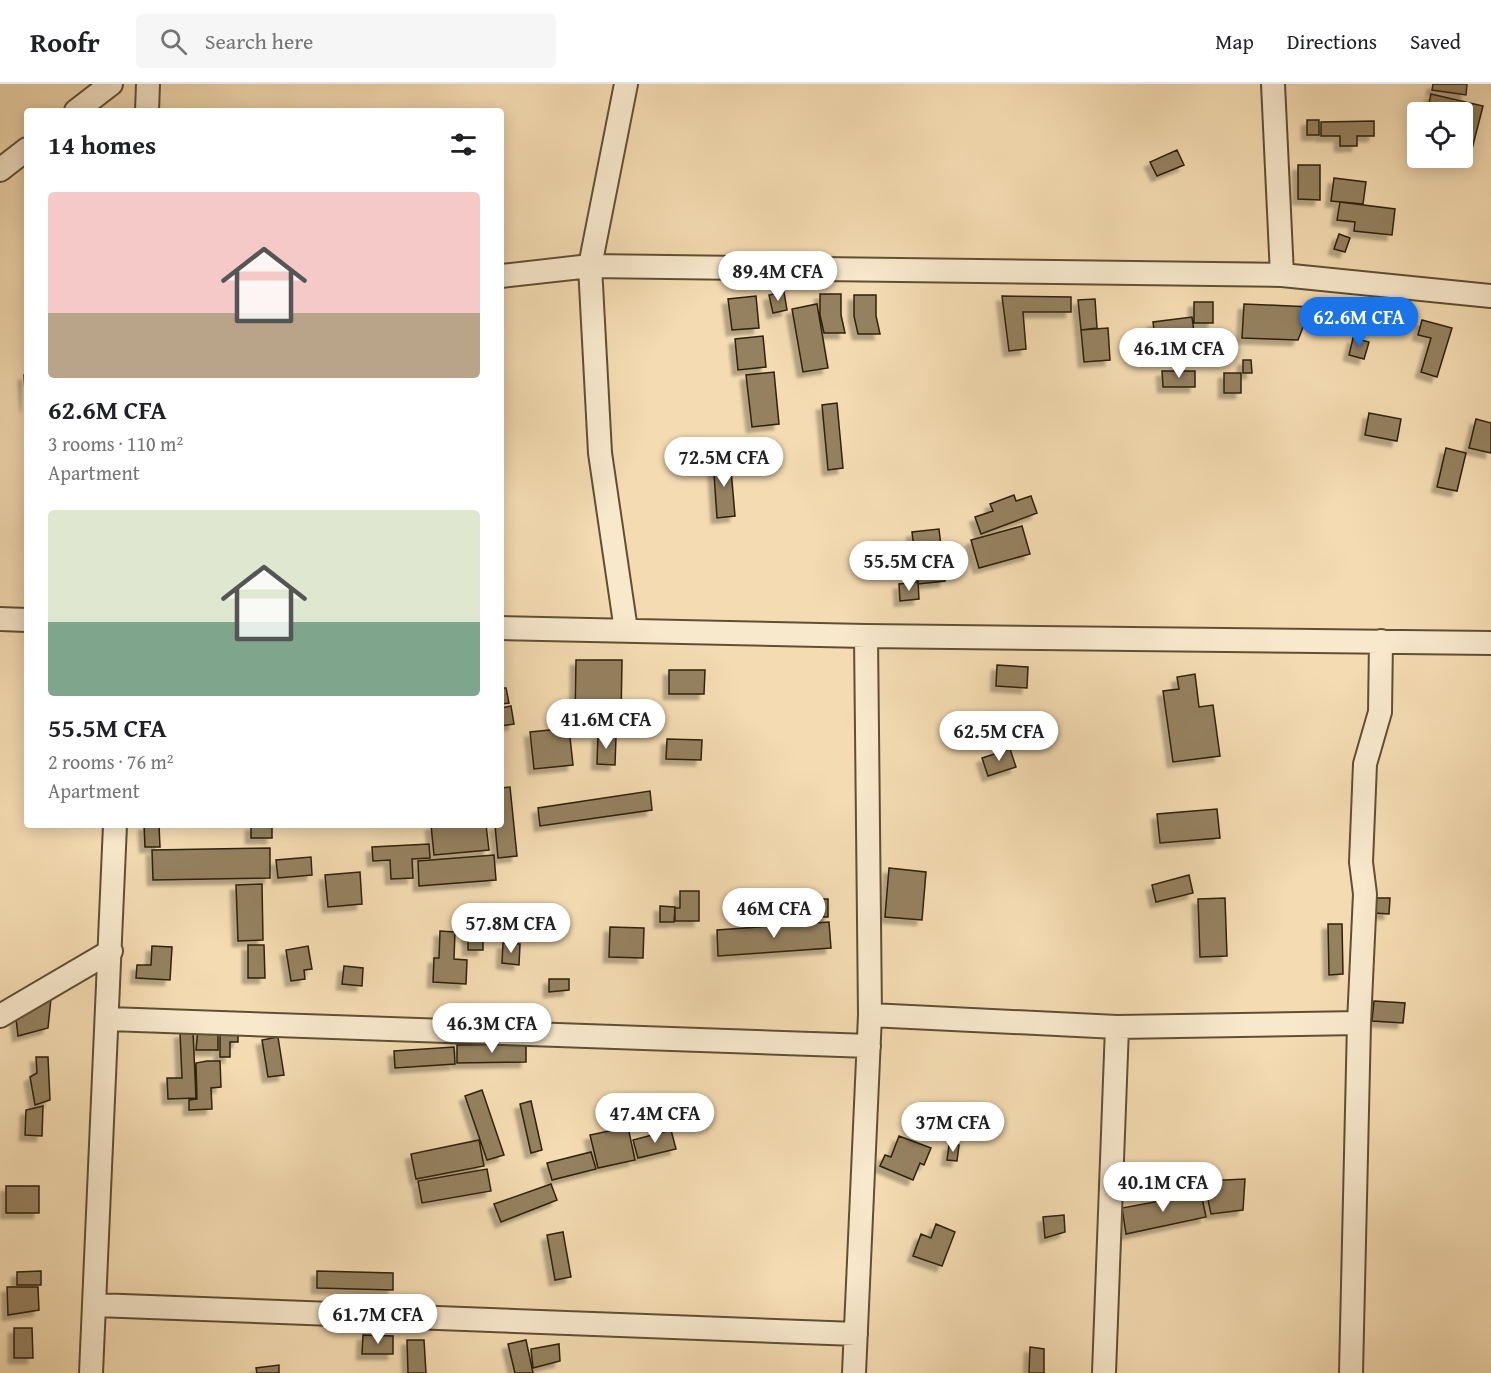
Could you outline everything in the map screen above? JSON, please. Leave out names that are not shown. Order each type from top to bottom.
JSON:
[{"type":"street","points":[[80,108],[111,84]]},
{"type":"street","points":[[147,108],[148,84]]},
{"type":"street","points":[[626,84],[590,266],[600,453],[626,630]]},
{"type":"street","points":[[1273,84],[1282,275]]},
{"type":"street","points":[[0,170],[24,151]]},
{"type":"street","points":[[504,276],[590,266],[1282,275],[1491,296]]},
{"type":"street","points":[[0,619],[24,620]]},
{"type":"street","points":[[504,628],[866,636],[1491,644]]},
{"type":"street","points":[[854,1373],[870,1015],[866,636]]},
{"type":"street","points":[[1351,1373],[1359,1023],[1365,894],[1362,862],[1365,764],[1380,712],[1381,641]]},
{"type":"street","points":[[91,1373],[109,1019],[115,828]]},
{"type":"street","points":[[0,1016],[111,951]]},
{"type":"street","points":[[870,1015],[1117,1027],[1359,1023]]},
{"type":"street","points":[[109,1019],[869,1046]]},
{"type":"street","points":[[1104,1373],[1117,1027]]},
{"type":"street","points":[[96,1305],[856,1334]]},
{"type":"building","points":[[1433,84],[1467,84],[1466,95],[1432,90]]},
{"type":"building","points":[[1431,94],[1466,102],[1429,102]]},
{"type":"building","points":[[1473,104],[1483,106],[1473,145]]},
{"type":"building","points":[[1307,120],[1319,120],[1319,135],[1307,135]]},
{"type":"building","points":[[1374,121],[1374,136],[1357,136],[1357,146],[1340,146],[1340,136],[1321,136],[1321,122]]},
{"type":"building","points":[[1177,150],[1184,165],[1157,176],[1150,162]]},
{"type":"building","points":[[1298,165],[1320,165],[1320,200],[1298,199]]},
{"type":"building","points":[[1334,178],[1366,182],[1363,204],[1331,201]]},
{"type":"building","points":[[1340,202],[1395,209],[1392,235],[1354,231],[1355,222],[1337,220]]},
{"type":"building","points":[[1339,234],[1350,238],[1345,252],[1334,249]]},
{"type":"building","points":[[784,292],[787,310],[773,313],[769,295]]},
{"type":"building","points":[[820,294],[841,294],[841,315],[845,333],[824,333],[820,315]]},
{"type":"building","points":[[854,295],[876,295],[876,316],[880,334],[858,334],[854,316]]},
{"type":"building","points":[[756,296],[759,328],[732,330],[728,299]]},
{"type":"building","points":[[1002,296],[1071,297],[1071,312],[1023,312],[1026,349],[1009,351]]},
{"type":"building","points":[[1095,299],[1097,328],[1081,330],[1078,300]]},
{"type":"building","points":[[1194,302],[1213,302],[1213,323],[1194,323]]},
{"type":"building","points":[[817,304],[828,368],[803,372],[792,309]]},
{"type":"building","points":[[1244,304],[1311,307],[1298,340],[1242,338]]},
{"type":"building","points":[[1192,317],[1194,333],[1155,338],[1153,322]]},
{"type":"building","points":[[1422,320],[1452,328],[1437,377],[1421,372],[1431,338],[1418,335]]},
{"type":"building","points":[[1108,328],[1110,360],[1084,362],[1081,330]]},
{"type":"building","points":[[763,336],[766,367],[738,370],[735,339]]},
{"type":"building","points":[[1353,338],[1369,342],[1364,359],[1349,355]]},
{"type":"building","points":[[1243,360],[1251,360],[1252,373],[1243,373]]},
{"type":"building","points":[[1162,371],[1195,371],[1195,387],[1163,387]]},
{"type":"building","points":[[774,372],[779,424],[752,427],[746,375]]},
{"type":"building","points":[[1224,373],[1241,373],[1241,393],[1224,393]]},
{"type":"building","points":[[837,403],[843,468],[828,470],[822,405]]},
{"type":"building","points":[[1369,413],[1401,419],[1397,441],[1365,435]]},
{"type":"building","points":[[1476,419],[1491,423],[1491,453],[1469,448]]},
{"type":"building","points":[[1446,448],[1466,453],[1457,491],[1437,487]]},
{"type":"building","points":[[730,458],[735,516],[717,518],[713,460]]},
{"type":"building","points":[[1014,495],[1016,501],[1031,496],[1037,513],[981,534],[975,517],[993,511],[990,504]]},
{"type":"building","points":[[1022,526],[1030,554],[979,568],[971,540]]},
{"type":"building","points":[[939,529],[945,581],[918,584],[912,532]]},
{"type":"building","points":[[918,582],[919,599],[900,601],[899,584]]},
{"type":"building","points":[[576,660],[622,660],[621,719],[575,719]]},
{"type":"building","points":[[997,665],[1028,667],[1027,688],[996,686]]},
{"type":"building","points":[[669,670],[705,670],[704,694],[669,694]]},
{"type":"building","points":[[1195,674],[1199,707],[1213,705],[1220,756],[1173,762],[1163,691],[1179,689],[1177,677]]},
{"type":"building","points":[[504,688],[506,688],[509,703],[504,704]]},
{"type":"building","points":[[511,706],[514,724],[504,726],[504,707]]},
{"type":"building","points":[[569,728],[573,765],[534,769],[530,732]]},
{"type":"building","points":[[598,735],[616,736],[615,765],[597,764]]},
{"type":"building","points":[[667,739],[702,740],[701,760],[666,759]]},
{"type":"building","points":[[1010,749],[1016,767],[988,776],[982,758]]},
{"type":"building","points":[[510,787],[517,856],[498,858],[495,828],[504,828],[504,788]]},
{"type":"building","points":[[650,791],[652,810],[540,826],[538,808]]},
{"type":"building","points":[[1217,809],[1220,838],[1160,843],[1157,814]]},
{"type":"building","points":[[144,828],[159,828],[160,847],[145,847]]},
{"type":"building","points":[[251,828],[272,828],[272,838],[251,838]]},
{"type":"building","points":[[431,828],[486,828],[489,850],[434,855]]},
{"type":"building","points":[[429,844],[430,858],[412,859],[413,878],[391,879],[390,860],[373,861],[372,847]]},
{"type":"building","points":[[270,848],[270,878],[153,880],[152,850]]},
{"type":"building","points":[[494,855],[496,880],[419,886],[418,861]]},
{"type":"building","points":[[311,857],[312,875],[278,878],[276,860]]},
{"type":"building","points":[[889,868],[926,872],[922,920],[885,917]]},
{"type":"building","points":[[360,872],[362,904],[328,907],[325,875]]},
{"type":"building","points":[[1189,875],[1193,893],[1156,902],[1152,885]]},
{"type":"building","points":[[262,884],[263,940],[238,941],[236,885]]},
{"type":"building","points":[[680,891],[699,891],[699,921],[675,921],[675,908],[680,908]]},
{"type":"building","points":[[1225,898],[1227,956],[1200,957],[1198,899]]},
{"type":"building","points":[[1375,898],[1390,898],[1389,914],[1374,913]]},
{"type":"building","points":[[811,899],[828,899],[828,917],[810,917]]},
{"type":"building","points":[[660,906],[675,907],[674,922],[660,922]]},
{"type":"building","points":[[468,913],[483,913],[483,950],[468,950]]},
{"type":"building","points":[[829,922],[831,948],[718,956],[717,930]]},
{"type":"building","points":[[1328,924],[1342,924],[1343,974],[1329,975]]},
{"type":"building","points":[[610,927],[644,928],[643,958],[609,957]]},
{"type":"building","points":[[440,931],[455,932],[454,959],[467,960],[466,984],[433,982],[434,958],[439,958]]},
{"type":"building","points":[[503,943],[520,944],[519,965],[502,963]]},
{"type":"building","points":[[248,945],[264,945],[265,978],[248,978]]},
{"type":"building","points":[[152,946],[172,947],[170,980],[136,978],[137,965],[151,965]]},
{"type":"building","points":[[308,946],[312,969],[304,970],[305,979],[291,981],[286,950]]},
{"type":"building","points":[[344,966],[363,968],[362,986],[342,984]]},
{"type":"building","points":[[549,979],[569,979],[569,990],[549,992]]},
{"type":"building","points":[[51,998],[48,1028],[18,1036],[16,1019]]},
{"type":"building","points":[[1374,1001],[1405,1003],[1403,1023],[1372,1021]]},
{"type":"building","points":[[198,1028],[218,1028],[218,1050],[196,1050]]},
{"type":"building","points":[[193,1032],[196,1098],[168,1099],[167,1078],[182,1078],[180,1033]]},
{"type":"building","points":[[220,1034],[238,1034],[238,1042],[230,1042],[230,1057],[220,1057]]},
{"type":"building","points":[[278,1037],[284,1075],[268,1077],[262,1040]]},
{"type":"building","points":[[526,1044],[526,1062],[457,1063],[457,1045]]},
{"type":"building","points":[[454,1047],[455,1064],[395,1068],[394,1051]]},
{"type":"building","points":[[36,1057],[48,1057],[50,1100],[35,1105],[30,1077],[37,1073]]},
{"type":"building","points":[[220,1061],[221,1087],[211,1088],[212,1109],[189,1110],[189,1100],[197,1099],[196,1063]]},
{"type":"building","points":[[482,1090],[504,1155],[487,1160],[465,1096]]},
{"type":"building","points":[[531,1101],[542,1150],[531,1153],[520,1104]]},
{"type":"building","points":[[43,1106],[42,1136],[25,1135],[26,1110]]},
{"type":"building","points":[[628,1127],[635,1160],[598,1168],[590,1135]]},
{"type":"building","points":[[671,1130],[676,1149],[638,1158],[633,1140]]},
{"type":"building","points":[[899,1136],[931,1148],[924,1165],[920,1163],[913,1180],[880,1166],[885,1155],[891,1157]]},
{"type":"building","points":[[479,1140],[484,1166],[416,1179],[411,1154]]},
{"type":"building","points":[[949,1145],[959,1145],[957,1161],[947,1160]]},
{"type":"building","points":[[591,1152],[596,1169],[552,1180],[547,1163]]},
{"type":"building","points":[[487,1169],[491,1191],[422,1203],[418,1181]]},
{"type":"building","points":[[1245,1179],[1243,1210],[1211,1214],[1204,1181]]},
{"type":"building","points":[[551,1184],[557,1200],[501,1222],[494,1204]]},
{"type":"building","points":[[6,1186],[39,1186],[39,1213],[6,1213]]},
{"type":"building","points":[[1201,1193],[1206,1217],[1126,1234],[1122,1208]]},
{"type":"building","points":[[1064,1215],[1065,1232],[1045,1238],[1043,1217]]},
{"type":"building","points":[[936,1224],[955,1232],[942,1266],[913,1256],[921,1234],[931,1238]]},
{"type":"building","points":[[563,1232],[571,1277],[555,1280],[547,1235]]},
{"type":"building","points":[[41,1271],[41,1285],[17,1285],[17,1272]]},
{"type":"building","points":[[317,1271],[393,1273],[393,1290],[317,1288]]},
{"type":"building","points":[[7,1287],[38,1287],[39,1310],[8,1315]]},
{"type":"building","points":[[14,1328],[32,1328],[33,1358],[14,1358]]},
{"type":"building","points":[[363,1335],[393,1336],[393,1354],[362,1354]]},
{"type":"building","points":[[407,1340],[424,1340],[426,1373],[408,1373]]},
{"type":"building","points":[[526,1340],[533,1373],[515,1373],[508,1344]]},
{"type":"building","points":[[559,1344],[560,1361],[533,1368],[531,1349]]},
{"type":"building","points":[[1030,1347],[1044,1349],[1044,1373],[1029,1373]]},
{"type":"building","points":[[279,1365],[279,1373],[257,1373],[256,1368]]}]
